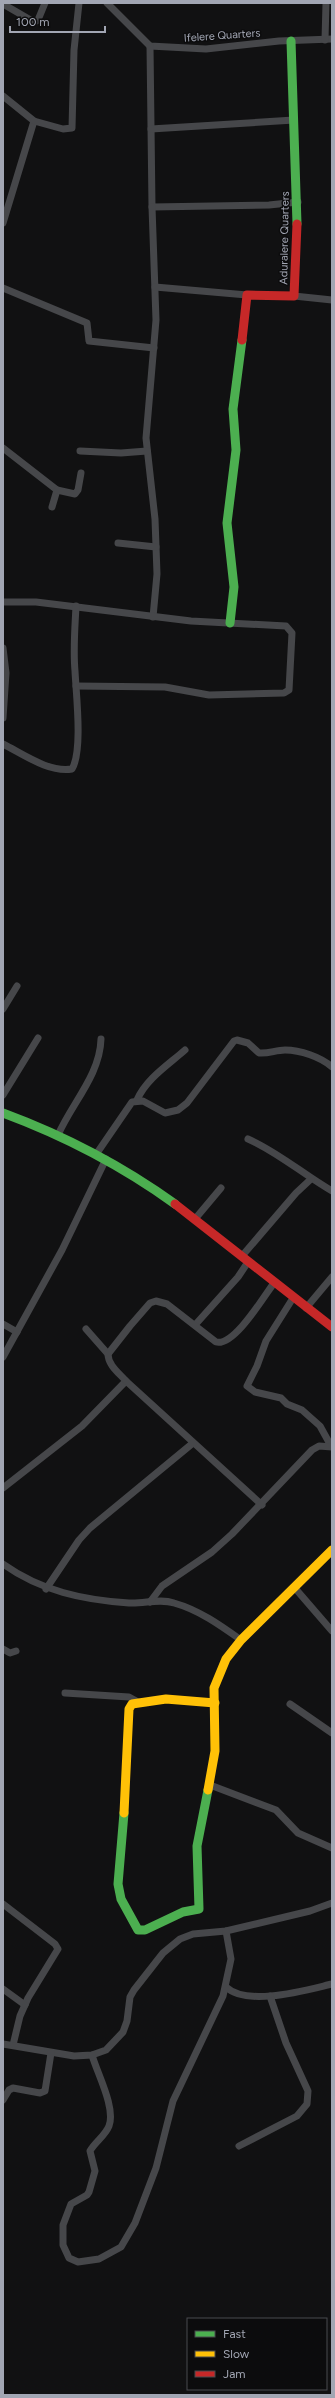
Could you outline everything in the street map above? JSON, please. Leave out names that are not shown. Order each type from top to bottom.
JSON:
[{"type":"street","points":[[3,4],[34,22],[38,20],[45,3]]},
{"type":"street","points":[[3,96],[34,121],[63,129],[72,128],[74,50],[79,3]]},
{"type":"street","points":[[107,3],[150,46],[152,207],[156,287],[154,348],[147,414],[147,451],[154,498],[157,574],[153,617]]},
{"type":"street","points":[[326,3],[329,39]]},
{"type":"street","name":"Ifelere Quarters","points":[[150,46],[206,49],[329,39]]},
{"type":"street","name":"Aduralere Quarters","points":[[247,295],[294,296],[298,249],[298,202],[291,41]]},
{"type":"street","points":[[151,129],[294,120]]},
{"type":"street","points":[[3,223],[34,121]]},
{"type":"street","points":[[152,207],[269,205],[298,202]]},
{"type":"street","points":[[156,287],[247,295],[233,409],[236,450],[228,532],[234,587],[230,623]]},
{"type":"street","points":[[3,288],[87,323],[89,341],[154,348]]},
{"type":"street","points":[[294,296],[332,300]]},
{"type":"street","points":[[3,448],[57,490],[75,494],[78,490],[81,473]]},
{"type":"street","points":[[80,451],[121,453],[147,451]]},
{"type":"street","points":[[52,507],[57,490]]},
{"type":"street","points":[[118,543],[156,547]]},
{"type":"street","points":[[3,602],[36,602],[153,617],[286,626],[290,628],[292,633],[288,692],[209,695],[165,687],[76,686]]},
{"type":"street","points":[[3,744],[42,764],[67,770],[72,769],[77,746],[74,644],[76,606]]},
{"type":"street","points":[[3,648],[6,674],[3,718]]},
{"type":"street","points":[[3,1009],[18,986]]},
{"type":"street","points":[[3,1095],[38,1038]]},
{"type":"street","points":[[58,1135],[98,1063],[101,1039]]},
{"type":"street","points":[[97,1153],[132,1102],[137,1100],[143,1101],[165,1113],[178,1110],[187,1103],[234,1041],[238,1040],[248,1043],[259,1054],[284,1050],[298,1051],[317,1058],[332,1067]]},
{"type":"street","points":[[137,1100],[141,1091],[153,1078],[185,1050]]},
{"type":"street","points":[[3,1113],[58,1135],[97,1153],[135,1176],[195,1219],[293,1298],[332,1327]]},
{"type":"street","points":[[248,1139],[288,1162],[311,1179],[332,1191]]},
{"type":"street","points":[[3,1357],[62,1250],[106,1159]]},
{"type":"street","points":[[195,1325],[238,1277],[245,1259],[296,1193],[311,1179]]},
{"type":"street","points":[[195,1219],[221,1188]]},
{"type":"street","points":[[306,1308],[332,1277]]},
{"type":"street","points":[[108,1354],[152,1302],[167,1304],[216,1342],[225,1341],[238,1331],[274,1283]]},
{"type":"street","points":[[293,1298],[266,1341],[257,1366],[247,1386],[255,1392],[281,1398],[287,1404],[302,1410],[320,1426],[332,1446]]},
{"type":"street","points":[[3,1324],[17,1332]]},
{"type":"street","points":[[86,1329],[108,1354],[108,1359],[114,1368],[126,1381],[262,1505]]},
{"type":"street","points":[[3,1488],[82,1426],[126,1381]]},
{"type":"street","points":[[46,1589],[79,1540],[90,1528],[193,1443]]},
{"type":"street","points":[[150,1602],[162,1586],[212,1552],[262,1505],[312,1450],[319,1446],[332,1446]]},
{"type":"street","points":[[215,1702],[166,1699],[138,1702],[132,1704],[129,1710],[123,1837],[118,1884],[121,1899],[138,1930],[148,1930],[166,1919],[193,1908],[199,1909],[197,1846],[210,1785],[215,1751],[215,1702],[214,1688],[226,1659],[241,1640],[332,1550]]},
{"type":"street","points":[[3,1564],[20,1576],[46,1589],[105,1600],[131,1603],[162,1601],[186,1608],[223,1626],[241,1640]]},
{"type":"street","points":[[294,1587],[332,1631]]},
{"type":"street","points":[[3,1649],[10,1653],[16,1652]]},
{"type":"street","points":[[65,1693],[129,1697],[138,1702]]},
{"type":"street","points":[[290,1704],[332,1733]]},
{"type":"street","points":[[210,1785],[276,1810],[298,1833],[332,1848]]},
{"type":"street","points":[[3,2044],[74,2056],[92,2055],[106,2050],[123,2032],[127,2021],[130,1997],[171,1945],[180,1939],[193,1934],[226,1931],[310,1911],[332,1903]]},
{"type":"street","points":[[3,1904],[56,1944],[58,1949],[25,2005],[13,2045]]},
{"type":"street","points":[[92,2055],[106,2095],[110,2119],[108,2126],[90,2151],[95,2171],[89,2192],[87,2195],[71,2204],[63,2225],[63,2245],[69,2258],[78,2262],[98,2259],[114,2252],[126,2241],[156,2168],[173,2101],[223,1996],[228,1989],[231,1959],[226,1931]]},
{"type":"street","points":[[228,1989],[270,1996],[332,1984]]},
{"type":"street","points":[[3,1989],[25,2005]]},
{"type":"street","points":[[239,2146],[297,2116],[307,2104],[308,2091],[286,2043],[270,1996]]},
{"type":"street","points":[[3,2100],[9,2090],[13,2088],[40,2093],[45,2091],[52,2053]]},
{"type":"traffic: fast","points":[[291,41],[297,224]]},
{"type":"traffic: fast","points":[[230,623],[234,587],[227,523],[236,450],[233,409],[242,340]]},
{"type":"traffic: fast","points":[[3,1113],[48,1131],[92,1152],[155,1190],[175,1204]]},
{"type":"traffic: fast","points":[[124,1813],[118,1884],[121,1899],[138,1930],[145,1930],[183,1912],[199,1909],[197,1846],[208,1790]]},
{"type":"traffic: slow","points":[[208,1790],[215,1751],[214,1688],[226,1659],[241,1640],[332,1550]]},
{"type":"traffic: slow","points":[[124,1813],[129,1709],[132,1704],[166,1699],[215,1703]]},
{"type":"traffic: jam","points":[[242,340],[247,295],[294,296],[297,224]]},
{"type":"traffic: jam","points":[[175,1204],[332,1327]]}]
